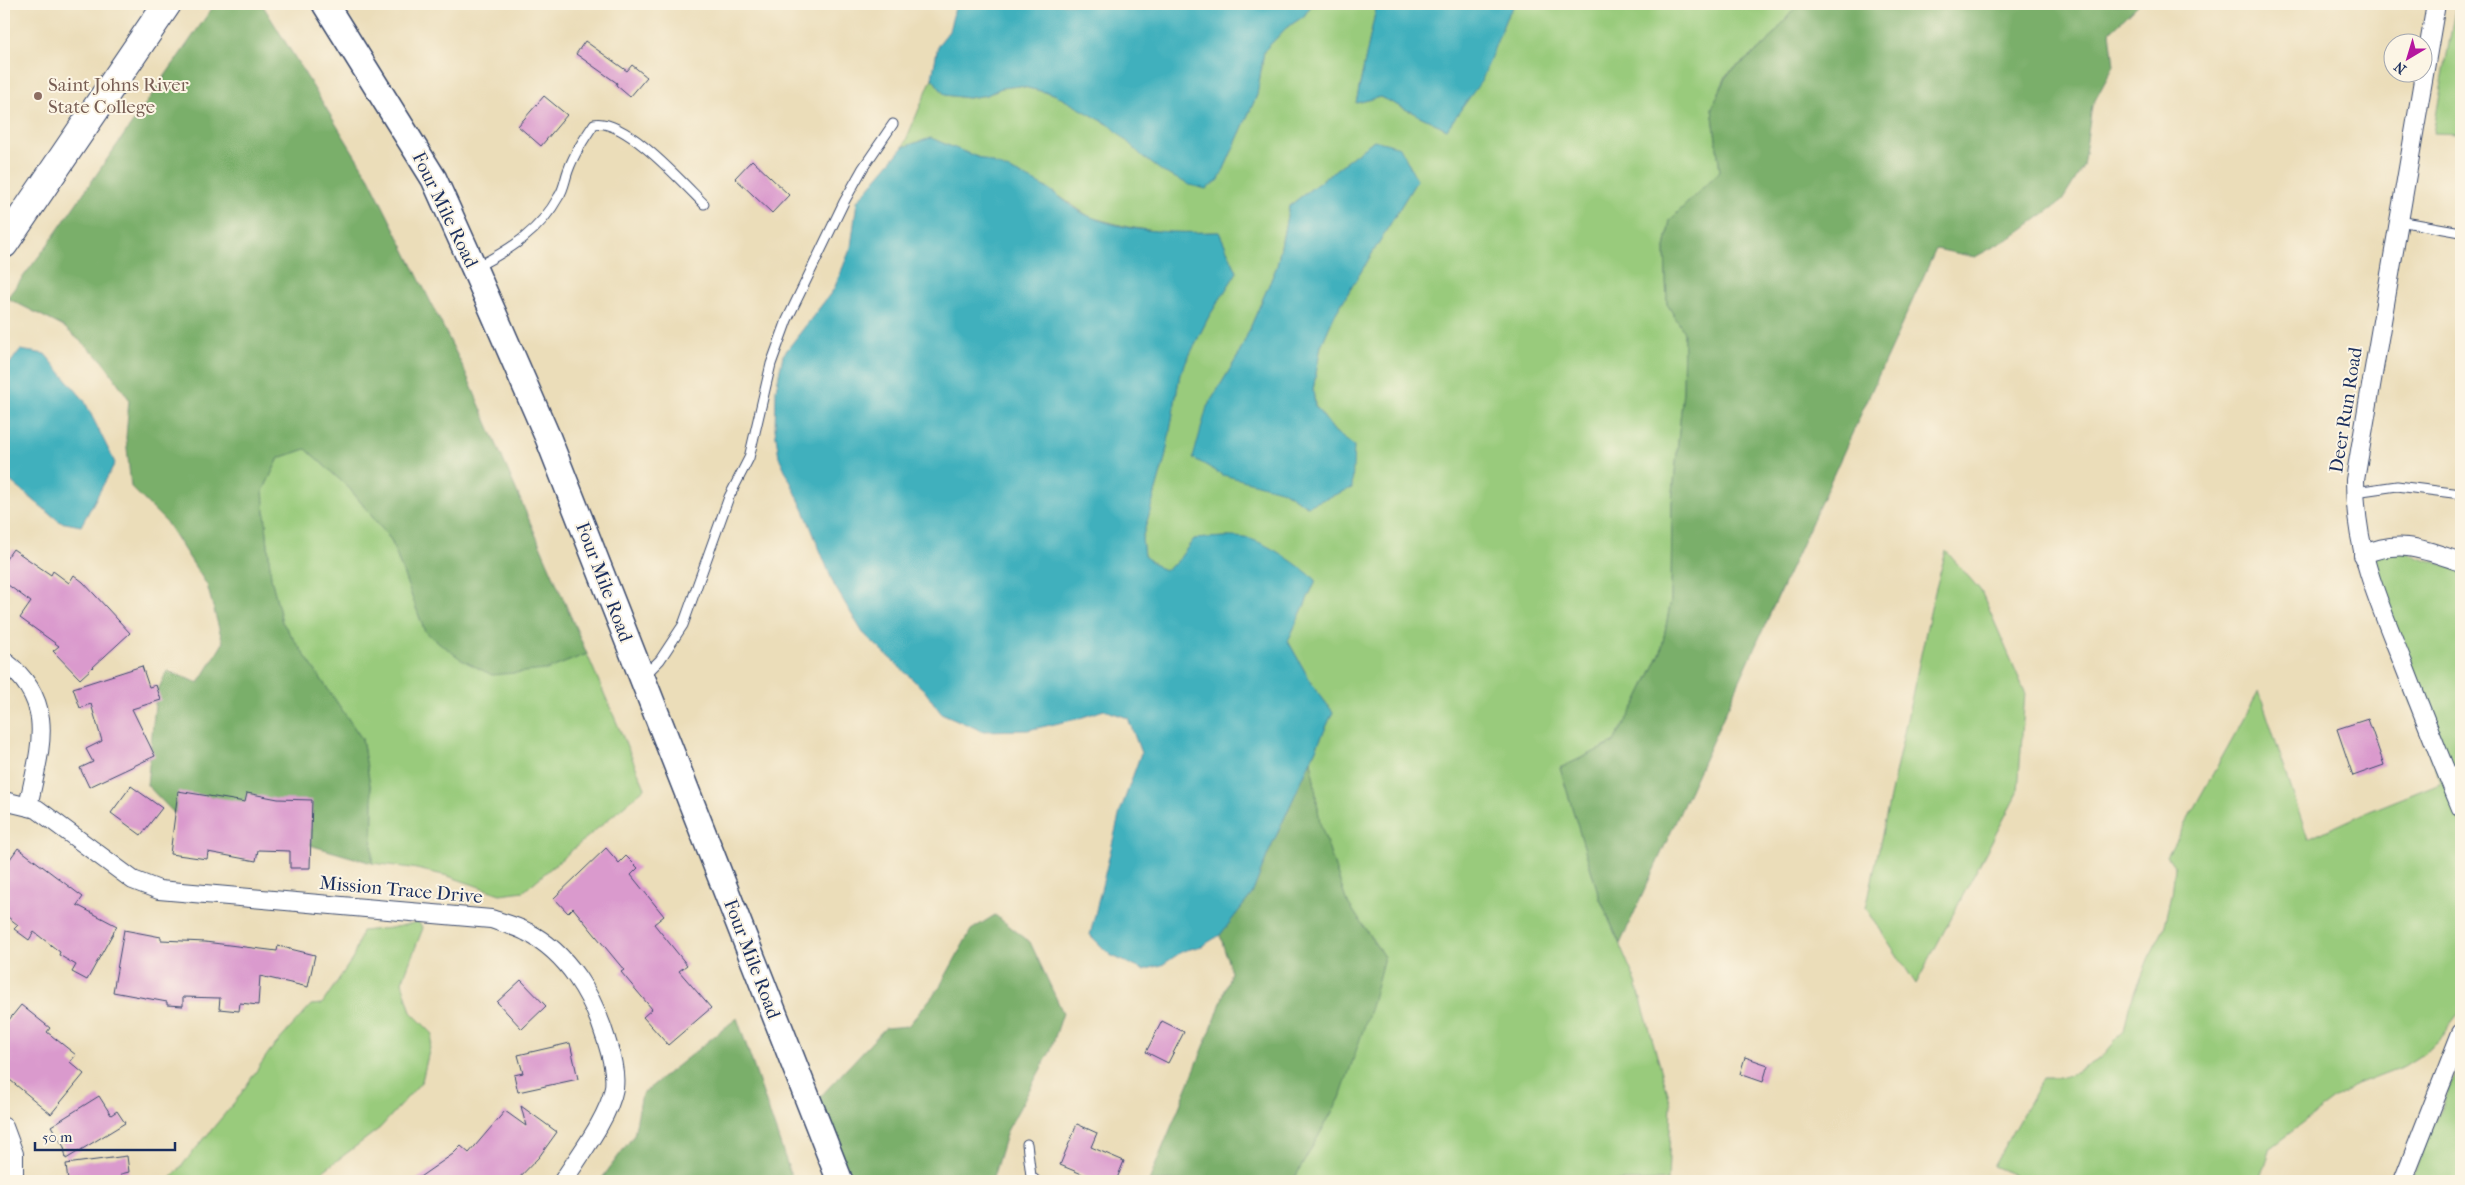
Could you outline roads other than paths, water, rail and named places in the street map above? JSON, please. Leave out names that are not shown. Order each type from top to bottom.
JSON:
[{"type":"main road","points":[[4,244],[167,4]]},
{"type":"main road","name":"Four Mile Road","points":[[325,4],[434,179],[474,268],[548,438],[840,1181]]},
{"type":"street","name":"Deer Run Road","points":[[2436,4],[2355,480],[2354,508],[2363,555],[2373,587],[2461,808]]},
{"type":"street","points":[[2363,555],[2375,549],[2396,546],[2416,547],[2461,562]]},
{"type":"street","points":[[4,661],[25,683],[39,705],[42,733],[28,807]]},
{"type":"street","name":"Mission Trace Drive","points":[[4,801],[37,809],[133,880],[159,890],[491,919],[527,932],[557,953],[580,980],[602,1025],[613,1061],[614,1088],[600,1124],[563,1181]]},
{"type":"street","points":[[2403,1181],[2461,1033]]},
{"type":"street","points":[[4,1128],[14,1154],[14,1181]]},
{"type":"lane","points":[[474,268],[506,252],[542,222],[560,195],[568,169],[594,124],[604,122],[619,128],[646,148],[704,204]]},
{"type":"lane","points":[[642,678],[660,660],[683,625],[729,497],[749,458],[771,364],[787,320],[844,202],[863,168],[893,124]]},
{"type":"lane","points":[[2399,221],[2461,232]]},
{"type":"lane","points":[[2355,492],[2397,486],[2461,494]]},
{"type":"lane","points":[[1028,1144],[1031,1176],[1036,1181]]},
{"type":"water","points":[[956,4],[1312,4],[1304,16],[1286,28],[1264,51],[1257,95],[1219,180],[1206,189],[1190,185],[1163,172],[1142,156],[1111,126],[1054,94],[1019,86],[1001,88],[987,95],[968,98],[945,95],[932,78],[938,45],[949,31]]},
{"type":"water","points":[[1377,4],[1515,4],[1506,18],[1482,80],[1447,129],[1380,97],[1356,103]]},
{"type":"water","points":[[931,138],[1003,167],[1052,191],[1085,214],[1106,222],[1154,231],[1219,232],[1237,272],[1208,318],[1180,374],[1165,458],[1142,539],[1144,556],[1164,571],[1176,563],[1194,539],[1236,537],[1250,539],[1276,551],[1309,574],[1316,580],[1288,641],[1313,686],[1333,712],[1267,856],[1252,894],[1220,935],[1202,946],[1183,951],[1162,965],[1143,970],[1110,955],[1090,935],[1120,812],[1141,753],[1128,718],[1104,710],[1077,719],[1028,730],[982,731],[941,713],[924,690],[863,633],[834,585],[805,513],[779,457],[775,429],[776,389],[783,355],[834,289],[851,247],[857,201],[903,147]]},
{"type":"water","points":[[1374,140],[1400,147],[1417,180],[1334,316],[1321,346],[1313,390],[1315,406],[1335,432],[1354,446],[1352,488],[1307,506],[1284,491],[1223,475],[1193,458],[1207,407],[1238,356],[1277,266],[1289,206]]},
{"type":"water","points":[[20,350],[45,354],[84,400],[115,463],[81,526],[60,522],[4,476],[4,371]]},
{"type":"place","name":"Saint Johns River State College","points":[[38,96]]}]
